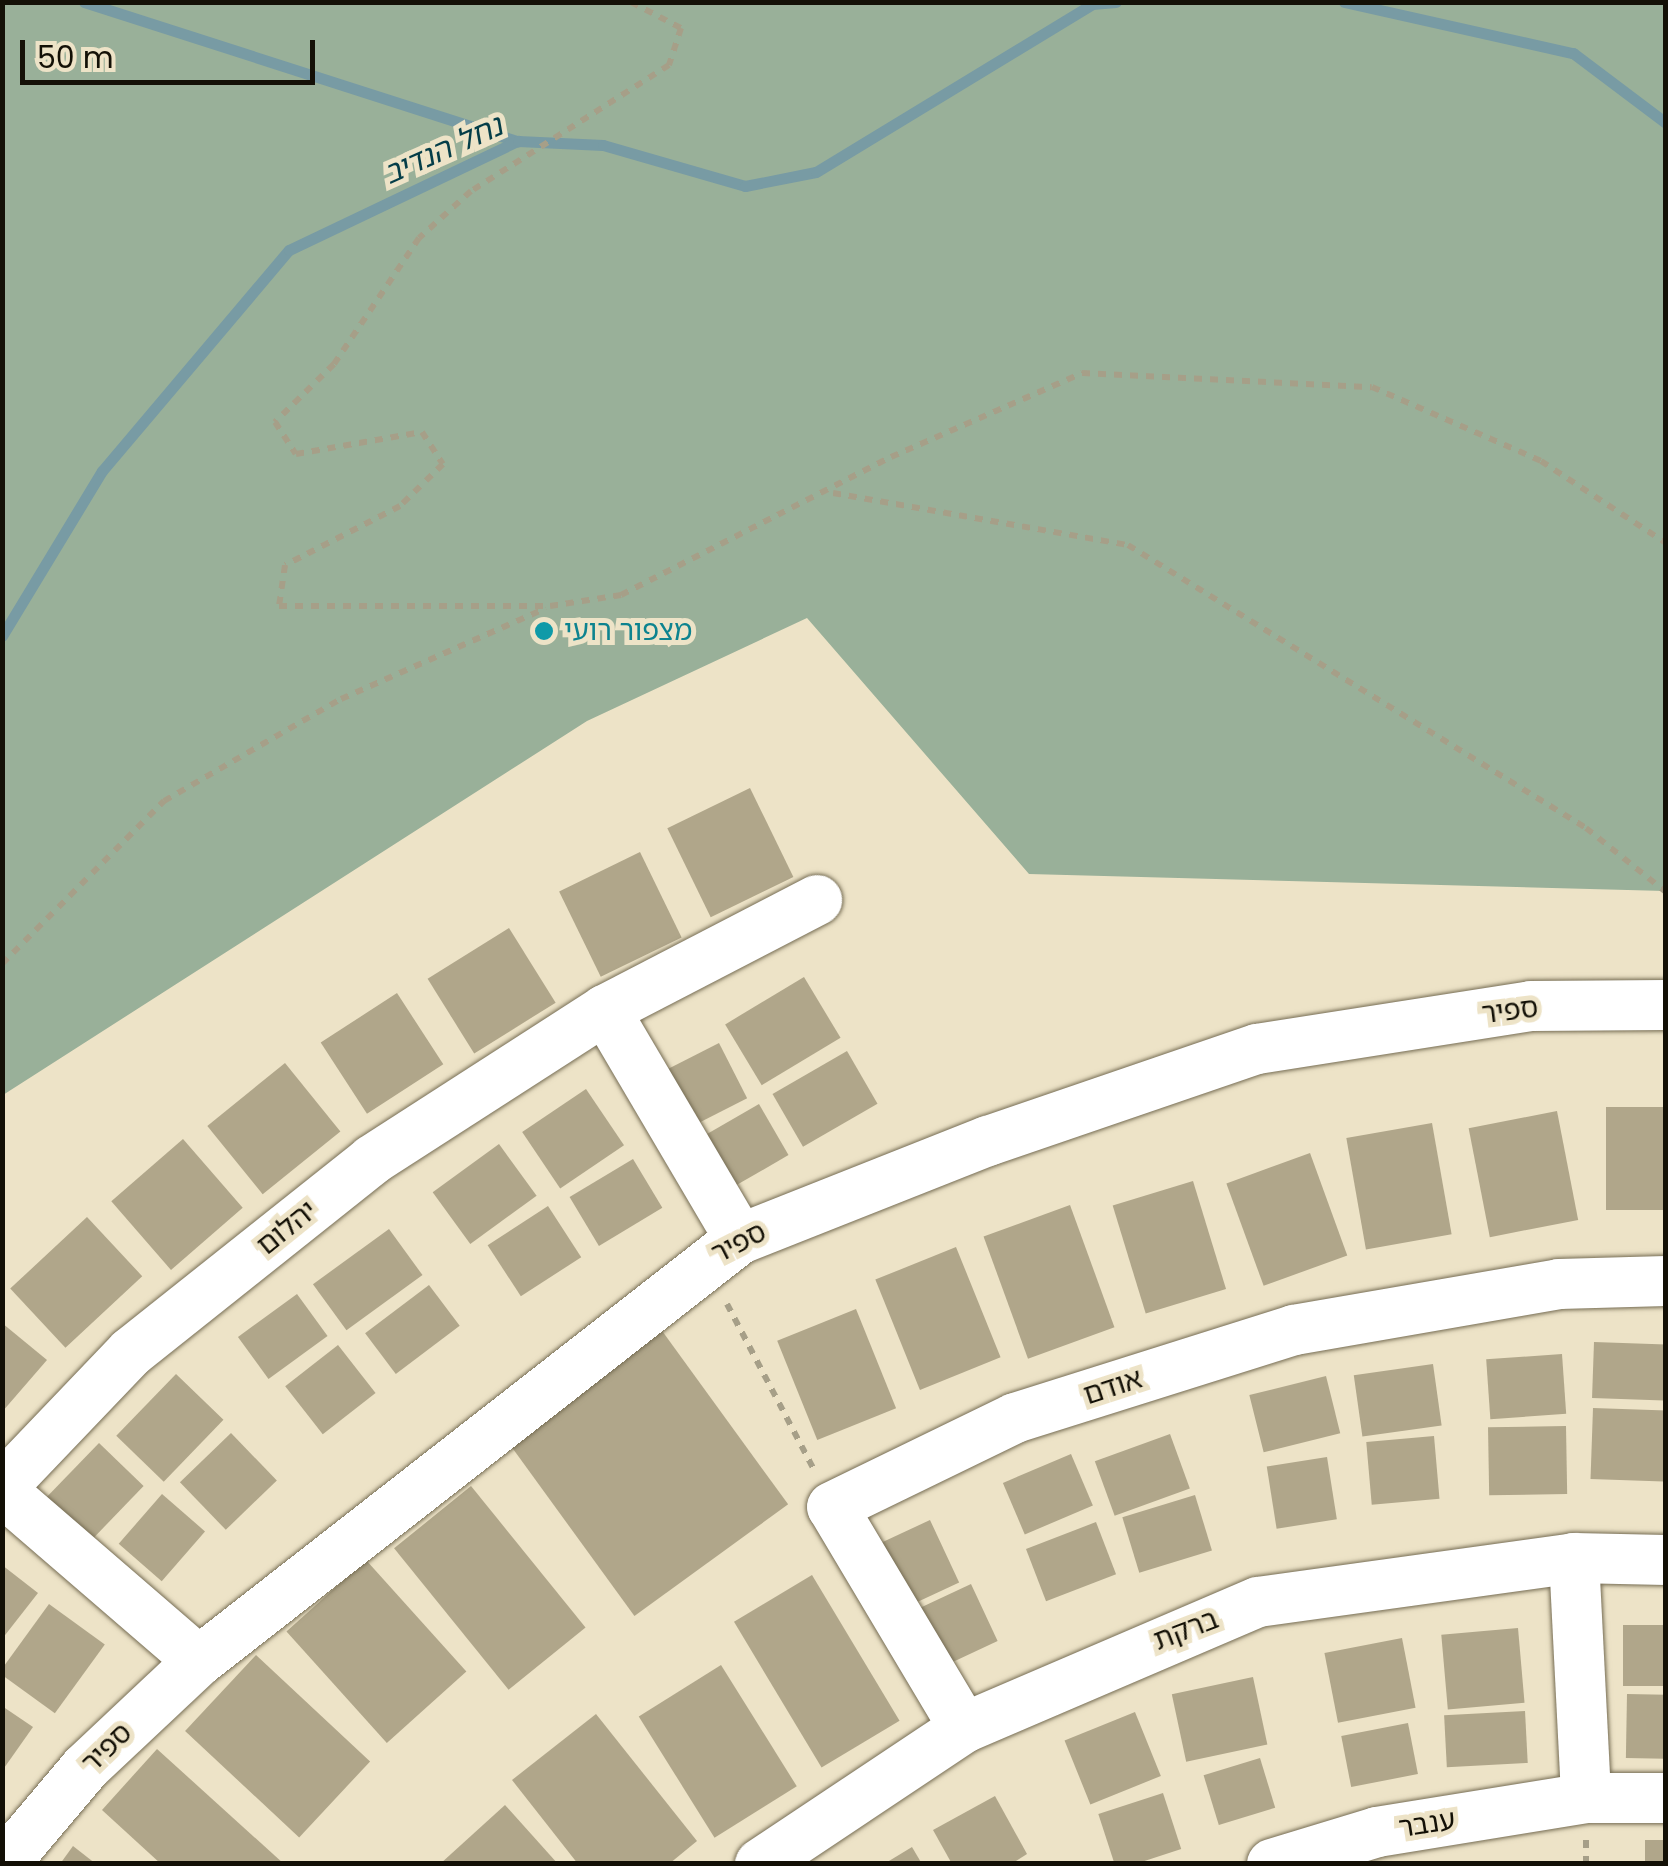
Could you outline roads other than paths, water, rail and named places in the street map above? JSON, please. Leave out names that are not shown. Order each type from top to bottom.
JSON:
[{"type":"street","name":"יהלום","points":[[200,1661],[2,1489],[131,1352],[356,1172],[605,1010],[817,900]]},
{"type":"street","name":"ספיר","points":[[4,1864],[85,1768],[200,1661],[740,1239],[988,1141],[1257,1048],[1531,1006],[1666,1005]]},
{"type":"street","points":[[605,1010],[740,1239]]},
{"type":"street","name":"אודם","points":[[964,1728],[832,1507],[1016,1418],[1294,1330],[1559,1284],[1666,1282]]},
{"type":"street","points":[[1574,1558],[1586,1798]]},
{"type":"street","name":"ברקת","points":[[760,1864],[964,1728],[1258,1602],[1574,1558],[1666,1560]]},
{"type":"street","name":"ענבר","points":[[1272,1864],[1377,1832],[1586,1798],[1666,1798]]},
{"type":"waterway","points":[[84,2],[518,141]]},
{"type":"waterway","name":"נחל הנדיב","points":[[2,636],[102,471],[289,250],[518,141],[603,145],[745,186],[816,172],[1092,4],[1116,2]]},
{"type":"waterway","name":"נחל הנדיב","points":[[1344,2],[1573,53],[1666,123]]},
{"type":"place","name":"מצפור רועי","points":[[544,631]]}]
